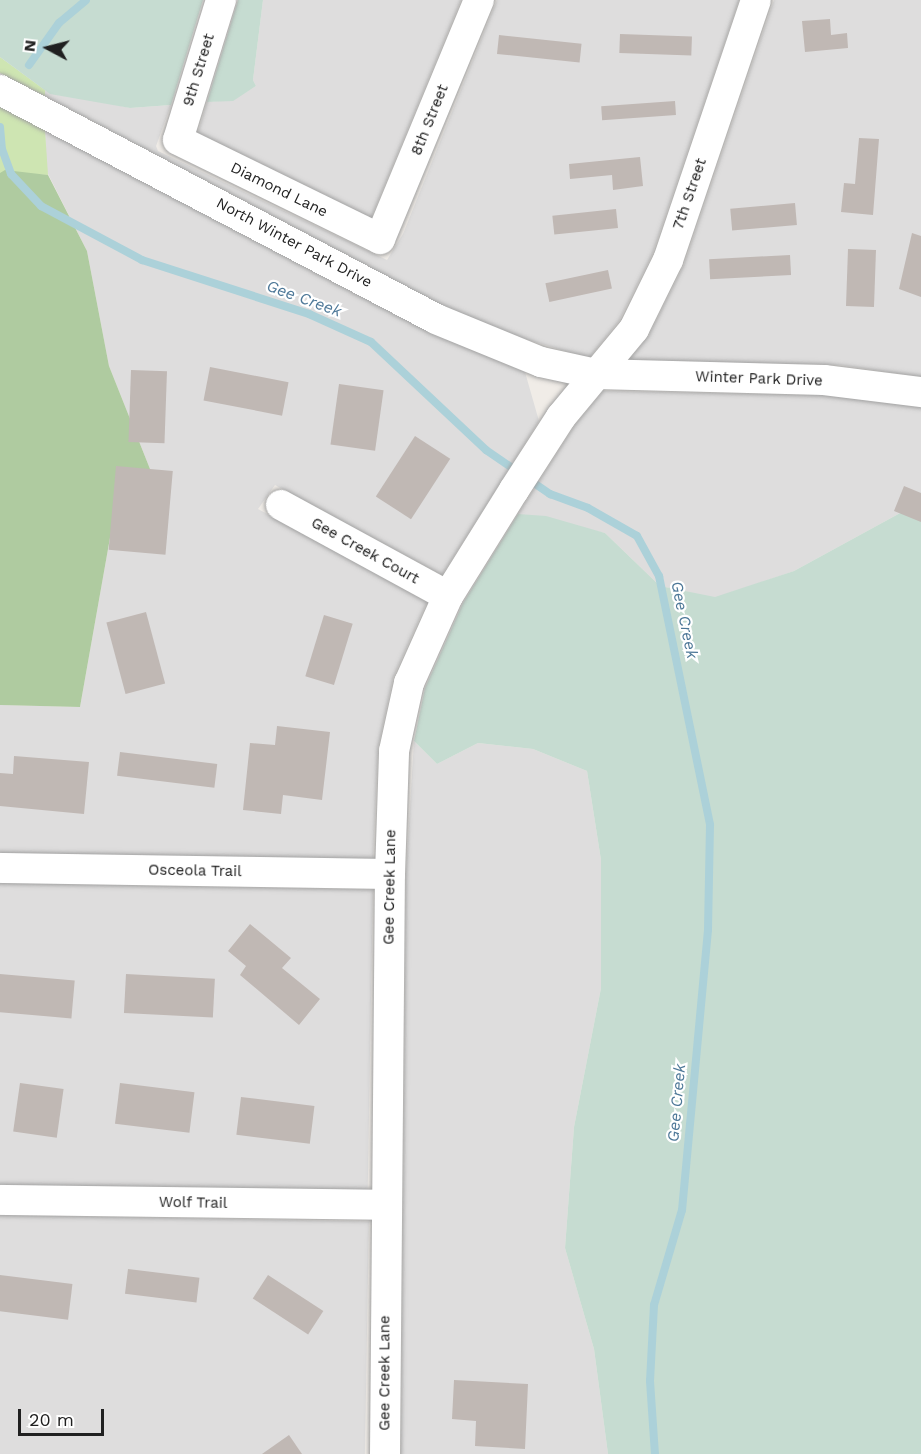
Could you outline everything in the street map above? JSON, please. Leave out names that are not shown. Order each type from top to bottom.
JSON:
[{"type":"street","name":"9th Street","points":[[178,140],[220,0]]},
{"type":"street","name":"8th Street","points":[[380,239],[479,0]]},
{"type":"street","name":"7th Street","points":[[596,374],[634,329],[668,260],[756,0]]},
{"type":"street","name":"North Winter Park Drive","points":[[0,90],[436,319],[541,362],[596,374]]},
{"type":"street","name":"Diamond Lane","points":[[178,140],[380,239]]},
{"type":"street","name":"Winter Park Drive","points":[[596,374],[824,380],[921,392]]},
{"type":"street","name":"Gee Creek Lane","points":[[385,1454],[390,874],[394,751],[409,683],[448,596],[561,417],[596,374]]},
{"type":"street","name":"Gee Creek Court","points":[[281,505],[448,596]]},
{"type":"street","name":"Osceola Trail","points":[[0,868],[390,874]]},
{"type":"street","name":"Wolf Trail","points":[[0,1200],[386,1205]]},
{"type":"shaded area","points":[[263,0],[461,0],[371,218],[198,133],[207,102],[233,100],[256,86],[253,80]]},
{"type":"shaded area","points":[[497,0],[739,0],[652,255],[619,321],[589,358],[499,331],[443,306],[45,96],[45,90],[130,108],[171,105],[156,146],[158,151],[387,260],[403,234]]},
{"type":"shaded area","points":[[774,0],[921,0],[921,377],[841,365],[628,361],[649,335],[684,265]]},
{"type":"shaded area","points":[[45,130],[427,331],[525,372],[539,421],[442,575],[275,485],[258,509],[427,602],[393,678],[378,748],[373,859],[0,854],[0,705],[80,707],[116,504],[150,469],[109,366],[87,251],[46,170]]},
{"type":"shaded area","points":[[603,391],[824,395],[921,407],[921,510],[913,506],[794,571],[715,598],[660,586],[605,533],[518,514],[575,425]]},
{"type":"shaded area","points":[[414,741],[437,764],[478,743],[533,749],[587,771],[601,860],[601,988],[574,1127],[565,1248],[594,1349],[608,1454],[401,1454],[406,874]]},
{"type":"shaded area","points":[[0,883],[373,890],[368,1191],[0,1185]]},
{"type":"shaded area","points":[[0,1215],[369,1221],[365,1454],[0,1454]]},
{"type":"green space","points":[[0,0],[203,0],[171,105],[130,108],[50,94],[0,57]]},
{"type":"green space","points":[[238,0],[263,0],[253,80],[256,86],[233,101],[207,102]]},
{"type":"green space","points":[[0,57],[45,90],[45,96],[0,73]]},
{"type":"green space","points":[[0,107],[45,130],[48,175],[0,173]]},
{"type":"green space","points":[[5,170],[48,175],[87,251],[109,366],[150,469],[116,504],[80,707],[0,705],[0,173]]},
{"type":"green space","points":[[913,506],[921,510],[921,1454],[608,1454],[594,1349],[565,1248],[574,1127],[601,988],[601,860],[587,771],[533,749],[478,743],[437,764],[414,741],[425,688],[463,603],[518,514],[546,516],[605,533],[660,586],[715,597],[794,571]]},
{"type":"building","points":[[830,19],[831,35],[847,33],[848,48],[805,52],[802,21]]},
{"type":"building","points":[[620,34],[692,37],[691,56],[619,53]]},
{"type":"building","points":[[499,35],[582,44],[580,63],[497,54]]},
{"type":"building","points":[[675,101],[676,115],[602,120],[601,106]]},
{"type":"building","points":[[859,138],[879,139],[873,215],[841,212],[844,183],[855,184]]},
{"type":"building","points":[[640,157],[643,186],[613,190],[612,175],[570,179],[569,164]]},
{"type":"building","points":[[795,203],[797,225],[732,231],[730,209]]},
{"type":"building","points":[[616,209],[618,228],[554,235],[552,216]]},
{"type":"building","points":[[912,233],[921,236],[921,297],[899,289]]},
{"type":"building","points":[[848,249],[876,250],[874,307],[846,306]]},
{"type":"building","points":[[790,255],[791,275],[710,279],[709,259]]},
{"type":"building","points":[[608,270],[612,289],[549,302],[545,283]]},
{"type":"building","points":[[210,367],[289,382],[282,416],[204,400]]},
{"type":"building","points":[[131,370],[167,371],[164,443],[128,442]]},
{"type":"building","points":[[339,384],[384,390],[375,451],[331,444]]},
{"type":"building","points":[[415,436],[450,459],[411,519],[376,496]]},
{"type":"building","points":[[116,466],[173,471],[165,555],[109,550]]},
{"type":"building","points":[[904,486],[921,493],[921,522],[894,511]]},
{"type":"building","points":[[146,612],[165,683],[126,694],[106,623]]},
{"type":"building","points":[[324,615],[353,624],[334,685],[305,676]]},
{"type":"building","points":[[277,726],[330,732],[322,800],[283,795],[281,814],[243,810],[250,743],[275,745]]},
{"type":"building","points":[[120,752],[217,764],[214,788],[117,776]]},
{"type":"building","points":[[14,756],[89,762],[84,814],[0,806],[0,773],[13,774]]},
{"type":"building","points":[[250,924],[291,958],[282,968],[320,999],[299,1025],[240,975],[246,966],[228,951]]},
{"type":"building","points":[[0,974],[75,981],[71,1018],[0,1012]]},
{"type":"building","points":[[126,974],[215,979],[213,1018],[124,1013]]},
{"type":"building","points":[[20,1083],[64,1089],[57,1138],[13,1132]]},
{"type":"building","points":[[120,1083],[194,1092],[189,1133],[115,1124]]},
{"type":"building","points":[[241,1097],[314,1106],[310,1144],[236,1135]]},
{"type":"building","points":[[128,1269],[199,1278],[196,1303],[125,1294]]},
{"type":"building","points":[[0,1275],[72,1284],[68,1320],[0,1311]]},
{"type":"building","points":[[268,1275],[323,1311],[308,1334],[253,1298]]},
{"type":"building","points":[[454,1380],[528,1384],[525,1449],[475,1446],[476,1421],[452,1419]]},
{"type":"building","points":[[289,1435],[302,1454],[262,1454]]},
{"type":"waterway","name":"Gee Creek","points":[[29,65],[59,23],[86,0]]},
{"type":"waterway","name":"Gee Creek","points":[[0,127],[2,149],[11,174],[41,206],[142,260],[309,314],[371,342],[486,450],[550,494],[588,508],[637,536],[659,576],[710,825],[708,930],[682,1210],[654,1305],[650,1381],[655,1454]]}]
